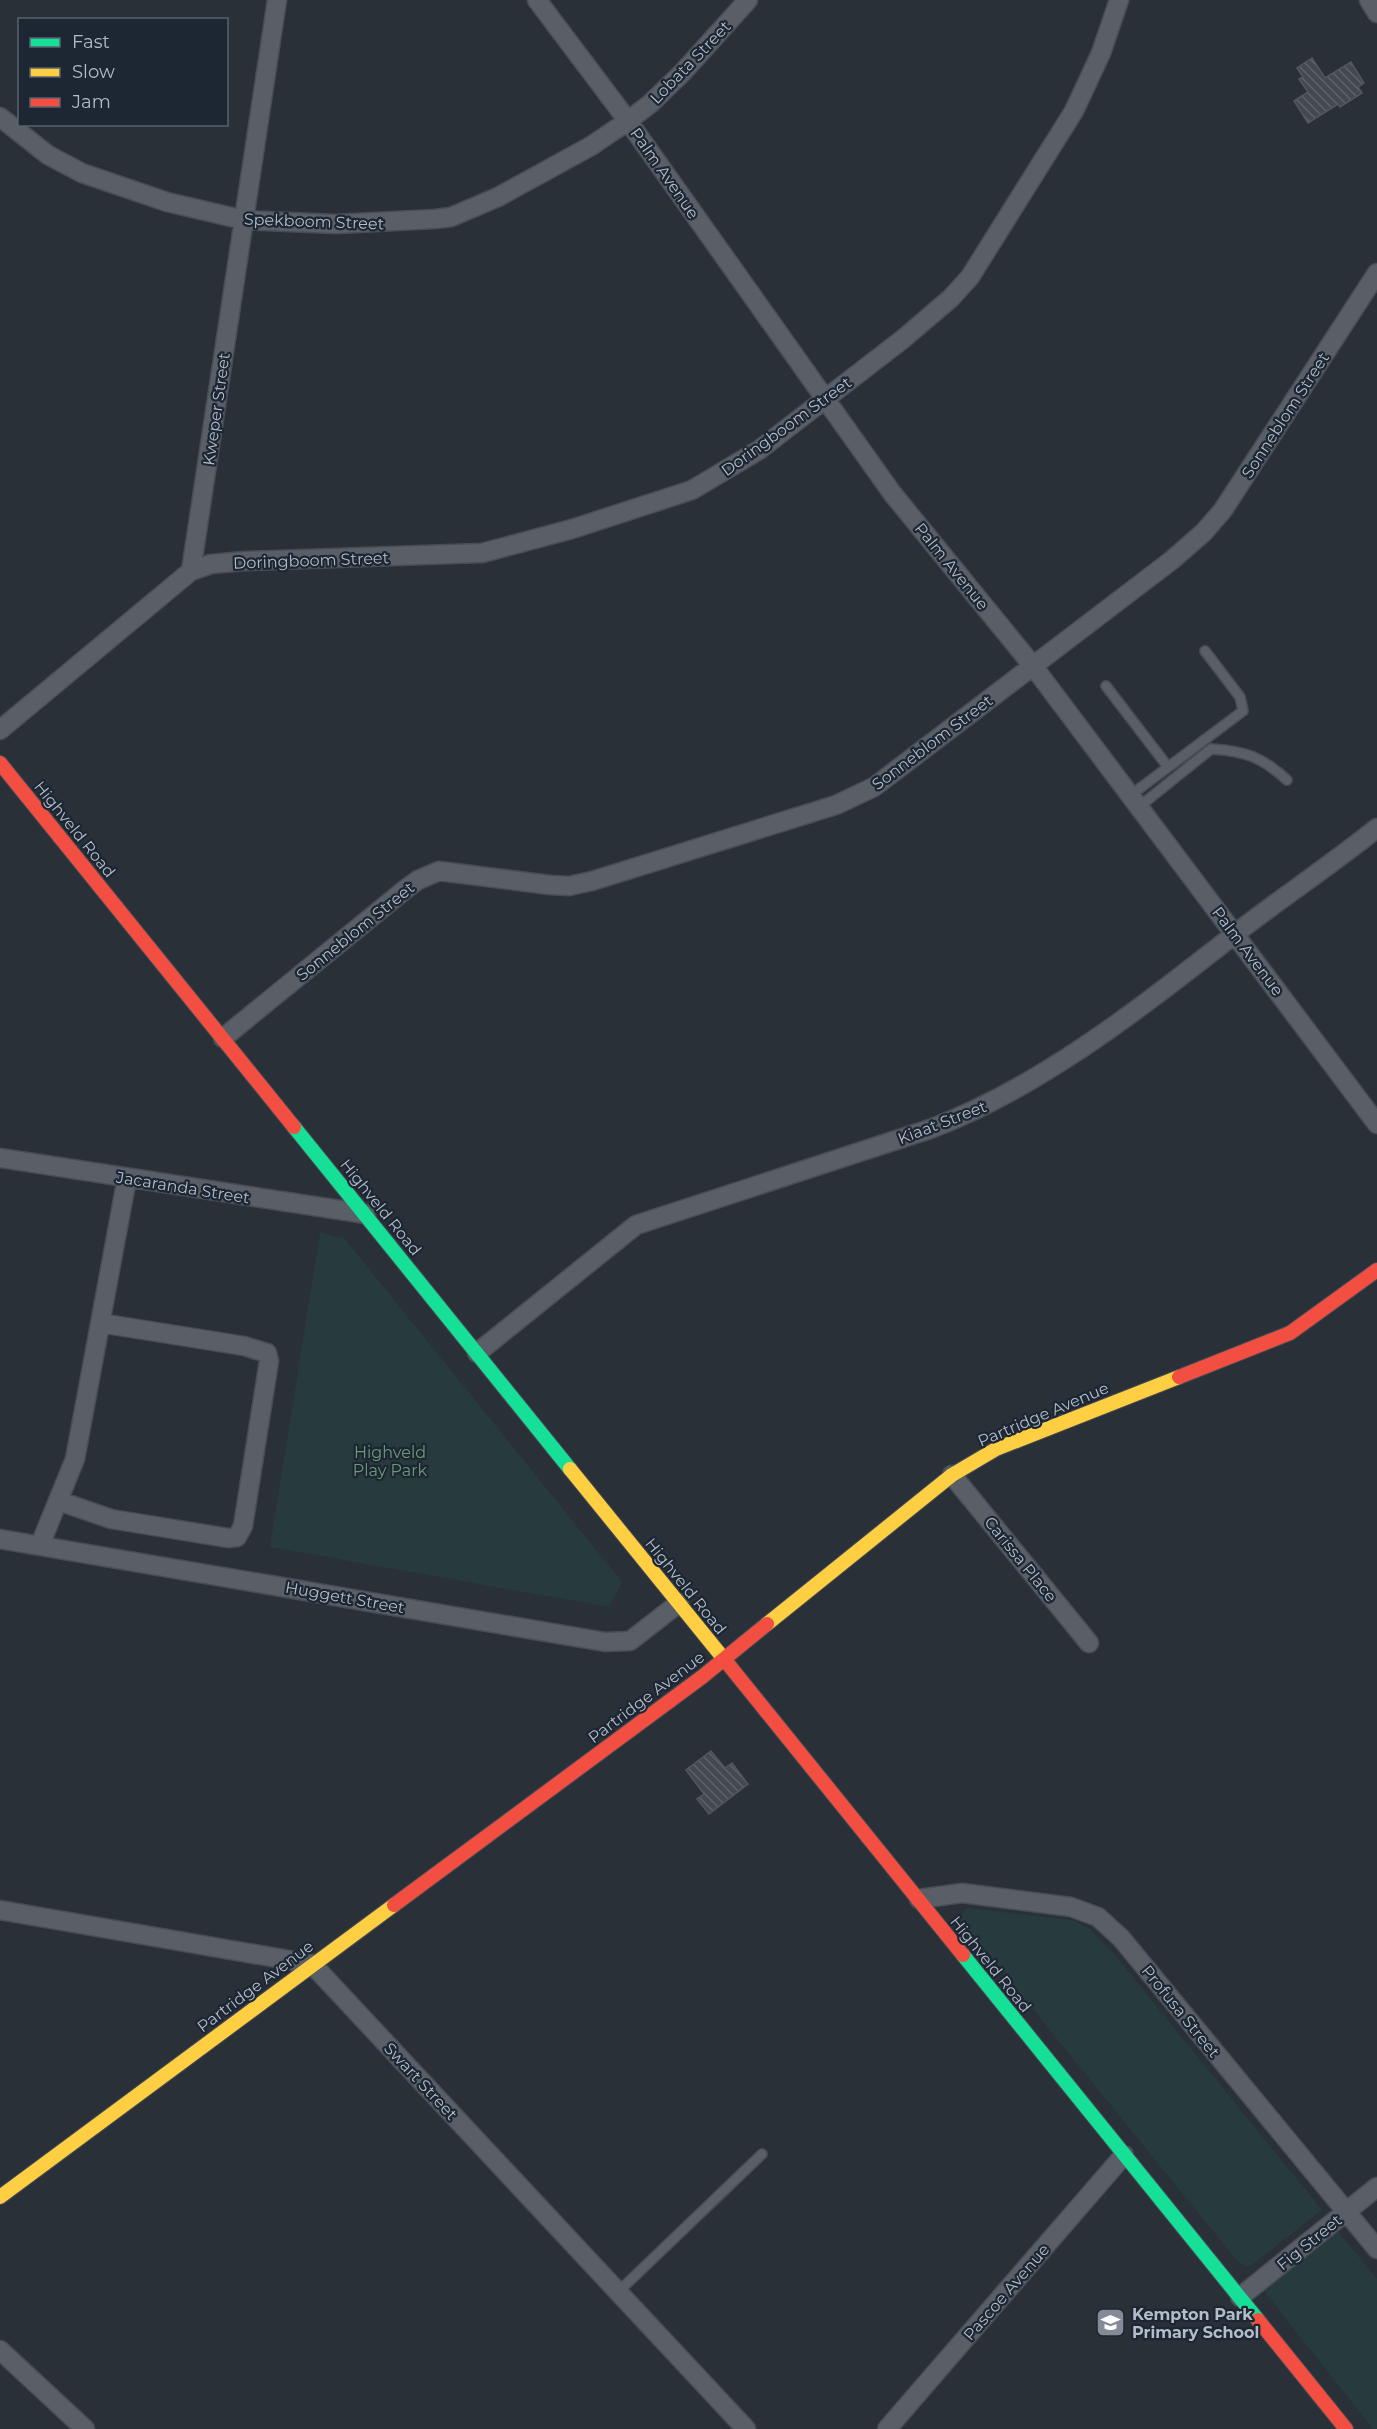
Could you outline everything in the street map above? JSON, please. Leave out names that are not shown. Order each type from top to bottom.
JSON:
[{"type":"street","name":"Kweper Street","points":[[191,571],[277,0]]},
{"type":"street","name":"Palm Avenue","points":[[537,0],[628,120],[892,493],[1033,666],[1236,933],[1377,1124]]},
{"type":"street","name":"Lobata Street","points":[[628,120],[651,103],[683,72],[748,0]]},
{"type":"street","name":"Doringboom Street","points":[[191,571],[228,562],[467,554],[498,550],[572,529],[692,490],[743,461],[903,339],[951,298],[970,278],[1074,111],[1101,53],[1119,0]]},
{"type":"street","points":[[1369,0],[1377,13]]},
{"type":"street","name":"Spekboom Street","points":[[0,117],[48,155],[82,173],[167,202],[243,220],[356,224],[396,223],[451,217],[498,197],[591,146],[628,120]]},
{"type":"street","name":"Sonneblom Street","points":[[223,1038],[407,888],[429,874],[451,871],[520,882],[569,886],[592,881],[836,805],[874,787],[1172,560],[1204,532],[1261,453],[1377,273]]},
{"type":"street","points":[[0,730],[191,571]]},
{"type":"street","name":"Highveld Road","points":[[0,763],[1346,2429]]},
{"type":"street","name":"Kiaat Street","points":[[477,1353],[636,1225],[969,1114],[1029,1082],[1157,996],[1236,933],[1377,828]]},
{"type":"street","name":"Jacaranda Street","points":[[0,1158],[366,1214]]},
{"type":"street","points":[[40,1545],[75,1460],[127,1178]]},
{"type":"street","name":"Partridge Avenue","points":[[0,2197],[724,1660],[952,1475],[996,1449],[1290,1333],[1377,1270]]},
{"type":"street","points":[[59,1502],[111,1519],[228,1538],[237,1537],[243,1526],[269,1361],[267,1353],[258,1349],[100,1323]]},
{"type":"street","name":"Carissa Place","points":[[952,1475],[1089,1643]]},
{"type":"street","name":"Huggett Street","points":[[0,1539],[605,1642],[630,1641],[678,1603]]},
{"type":"street","name":"Profusa Street","points":[[919,1899],[962,1893],[982,1894],[1071,1907],[1098,1917],[1129,1947],[1377,2249]]},
{"type":"street","points":[[0,1910],[312,1964]]},
{"type":"street","name":"Swart Street","points":[[312,1964],[746,2429]]},
{"type":"street","name":"Pascoe Avenue","points":[[887,2429],[1124,2155]]},
{"type":"street","name":"Fig Street","points":[[1240,2297],[1377,2187]]},
{"type":"street","points":[[0,2349],[85,2429]]},
{"type":"lane","points":[[1135,801],[1168,767],[1243,711],[1240,697],[1205,651]]},
{"type":"lane","points":[[1106,686],[1168,767]]},
{"type":"lane","points":[[1135,801],[1211,749],[1256,757],[1268,763],[1287,780]]},
{"type":"lane","points":[[618,2292],[762,2154]]},
{"type":"green space","name":"Highveld Play Park","points":[[320,1233],[344,1238],[622,1582],[609,1607],[270,1547]]},
{"type":"green space","points":[[966,1908],[1073,1920],[1090,1929],[1115,1955],[1322,2210],[1249,2267],[1238,2262],[959,1918]]},
{"type":"green space","points":[[1337,2230],[1377,2279],[1377,2429],[1373,2429],[1264,2291]]},
{"type":"building","points":[[1312,58],[1325,78],[1351,62],[1364,83],[1358,87],[1362,93],[1340,107],[1338,104],[1308,123],[1294,101],[1308,92],[1299,79],[1303,77],[1297,68]]},
{"type":"building","points":[[711,1751],[725,1768],[732,1763],[748,1784],[709,1814],[697,1799],[704,1794],[686,1770]]},
{"type":"traffic: fast","points":[[294,1127],[570,1469]]},
{"type":"traffic: fast","points":[[963,1955],[1258,2320]]},
{"type":"traffic: slow","points":[[767,1624],[952,1475],[996,1449],[1179,1377]]},
{"type":"traffic: slow","points":[[570,1469],[724,1659]]},
{"type":"traffic: slow","points":[[0,2197],[394,1905]]},
{"type":"traffic: jam","points":[[0,763],[294,1127]]},
{"type":"traffic: jam","points":[[1179,1377],[1290,1333],[1377,1270]]},
{"type":"traffic: jam","points":[[394,1905],[702,1677],[767,1624]]},
{"type":"traffic: jam","points":[[724,1659],[963,1955]]},
{"type":"traffic: jam","points":[[1258,2320],[1346,2429]]},
{"type":"place","name":"Kempton Park Primary School","points":[[1111,2323]]}]
